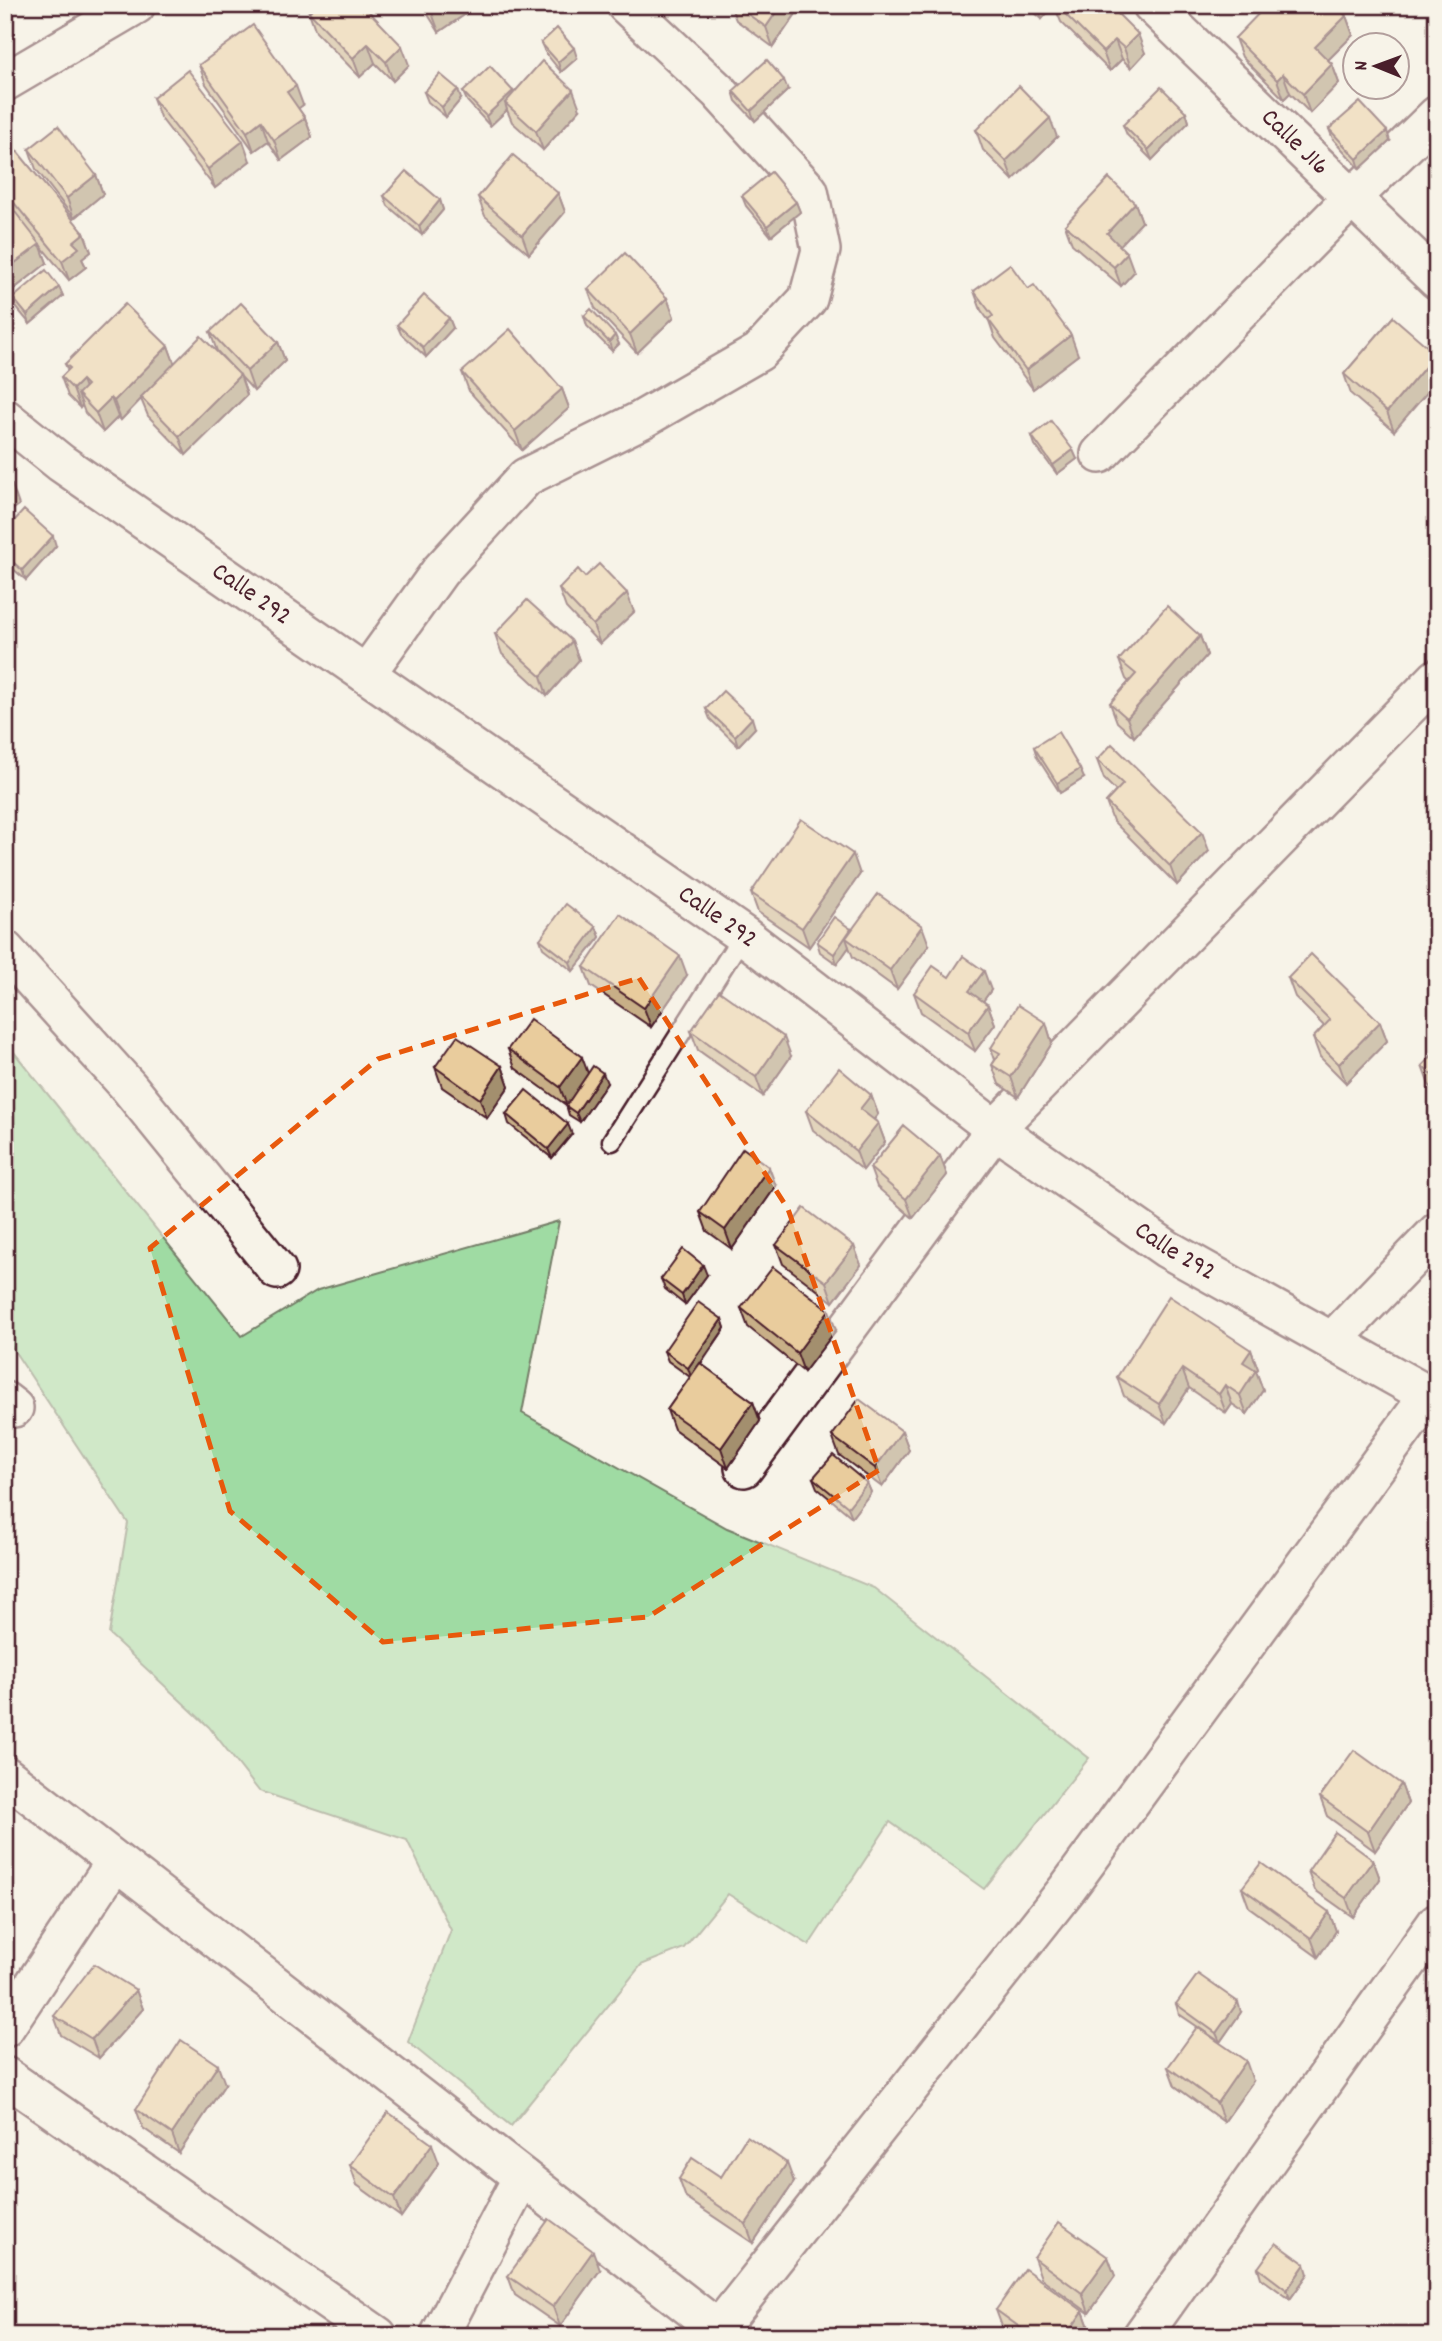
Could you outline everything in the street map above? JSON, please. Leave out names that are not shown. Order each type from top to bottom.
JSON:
[{"type":"street","points":[[7,76],[136,5]]},
{"type":"street","points":[[366,674],[440,571],[526,477],[641,420],[759,352],[808,299],[821,250],[809,191],[719,92],[626,5]]},
{"type":"street","name":"Calle J16","points":[[1152,5],[1350,199],[1437,280]]},
{"type":"street","points":[[1100,454],[1350,199],[1437,115]]},
{"type":"street","name":"Calle 292","points":[[5,418],[61,463],[743,935],[995,1129],[1167,1250],[1433,1398]]},
{"type":"street","points":[[744,1468],[995,1129],[1437,678]]},
{"type":"street","points":[[5,950],[128,1086],[277,1270]]},
{"type":"street","points":[[1332,1341],[1437,1232]]},
{"type":"street","points":[[5,1775],[719,2333],[1067,1889],[1433,1398]]},
{"type":"street","points":[[5,2028],[115,1862]]},
{"type":"street","points":[[1142,2336],[1437,1922]]},
{"type":"street","points":[[5,2076],[378,2336]]},
{"type":"street","points":[[439,2336],[522,2177]]},
{"type":"lane","points":[[612,1141],[743,935]]},
{"type":"highlighted area","points":[[639,978],[788,1209],[879,1470],[648,1617],[383,1642],[230,1511],[150,1248],[378,1059]]},
{"type":"green space","points":[[5,1041],[242,1336],[318,1290],[559,1221],[522,1413],[727,1528],[874,1588],[1089,1758],[984,1889],[890,1822],[809,1945],[728,1894],[684,1948],[641,1965],[511,2126],[408,2042],[451,1930],[407,1840],[259,1791],[209,1727],[109,1634],[128,1523],[5,1337]]},
{"type":"building","points":[[316,5],[363,5],[402,46],[386,62],[368,44],[353,58],[309,12]]},
{"type":"building","points":[[427,5],[443,5],[432,13]]},
{"type":"building","points":[[735,5],[781,5],[766,27]]},
{"type":"building","points":[[1056,5],[1109,5],[1138,34],[1124,48],[1115,40],[1103,52]]},
{"type":"building","points":[[1267,5],[1336,5],[1346,16],[1315,47],[1332,64],[1303,94],[1283,74],[1277,80],[1235,38]]},
{"type":"building","points":[[253,25],[296,86],[287,92],[305,118],[274,140],[261,121],[247,132],[199,65]]},
{"type":"building","points":[[557,28],[574,48],[558,62],[541,43]]},
{"type":"building","points":[[767,60],[784,80],[751,111],[733,91]]},
{"type":"building","points":[[542,61],[573,90],[536,131],[505,103]]},
{"type":"building","points":[[490,66],[513,91],[486,116],[463,92]]},
{"type":"building","points":[[188,70],[243,141],[208,169],[153,98]]},
{"type":"building","points":[[440,74],[458,89],[442,107],[424,92]]},
{"type":"building","points":[[1019,86],[1050,118],[1006,161],[976,130]]},
{"type":"building","points":[[1161,87],[1186,112],[1148,150],[1123,125]]},
{"type":"building","points":[[1360,102],[1387,131],[1357,159],[1329,129]]},
{"type":"building","points":[[58,126],[96,175],[67,198],[29,149]]},
{"type":"building","points":[[17,151],[84,233],[73,242],[79,248],[62,261],[5,192],[5,161]]},
{"type":"building","points":[[513,155],[558,193],[522,235],[478,197]]},
{"type":"building","points":[[406,171],[440,200],[419,226],[384,196]]},
{"type":"building","points":[[771,172],[796,202],[767,226],[742,196]]},
{"type":"building","points":[[1109,178],[1135,203],[1107,233],[1127,253],[1114,267],[1065,225]]},
{"type":"building","points":[[5,199],[40,244],[7,269],[5,267]]},
{"type":"building","points":[[625,253],[667,298],[630,334],[588,289]]},
{"type":"building","points":[[1010,264],[1028,289],[1034,285],[1071,335],[1026,370],[988,319],[993,316],[974,291]]},
{"type":"building","points":[[46,270],[59,287],[27,315],[13,298]]},
{"type":"building","points":[[424,295],[449,318],[423,347],[397,325]]},
{"type":"building","points":[[241,303],[278,342],[247,371],[210,332]]},
{"type":"building","points":[[125,304],[168,346],[114,401],[111,398],[96,413],[78,394],[87,385],[82,380],[73,389],[61,377],[70,368],[65,364]]},
{"type":"building","points":[[591,309],[615,335],[609,342],[584,316]]},
{"type":"building","points":[[1393,317],[1436,354],[1387,412],[1344,374]]},
{"type":"building","points":[[510,329],[562,389],[515,431],[462,372]]},
{"type":"building","points":[[201,336],[240,375],[179,436],[141,397]]},
{"type":"building","points":[[1051,421],[1073,450],[1053,465],[1032,436]]},
{"type":"building","points":[[5,477],[12,485],[5,490]]},
{"type":"building","points":[[24,510],[53,536],[22,570],[5,555],[5,531]]},
{"type":"building","points":[[599,564],[627,593],[593,625],[559,589],[578,569],[585,577]]},
{"type":"building","points":[[527,600],[572,641],[541,676],[495,634]]},
{"type":"building","points":[[1167,606],[1200,636],[1127,718],[1110,703],[1136,674],[1119,660]]},
{"type":"building","points":[[723,691],[752,718],[735,736],[706,709]]},
{"type":"building","points":[[1058,732],[1080,769],[1057,783],[1034,747]]},
{"type":"building","points":[[1112,744],[1202,832],[1170,866],[1106,802],[1123,784],[1097,760]]},
{"type":"building","points":[[801,819],[853,854],[802,928],[751,893]]},
{"type":"building","points":[[878,894],[922,926],[890,970],[846,938]]},
{"type":"building","points":[[566,904],[596,927],[570,962],[540,939]]},
{"type":"building","points":[[620,914],[680,956],[644,1008],[584,967]]},
{"type":"building","points":[[834,917],[851,929],[834,954],[817,942]]},
{"type":"building","points":[[1311,954],[1380,1022],[1339,1064],[1313,1038],[1330,1020],[1288,978]]},
{"type":"building","points":[[963,956],[984,971],[969,991],[988,1005],[968,1032],[914,993],[933,966],[949,977]]},
{"type":"building","points":[[719,991],[784,1037],[756,1077],[691,1031]]},
{"type":"building","points":[[1018,1005],[1046,1023],[1011,1077],[992,1065],[1000,1053],[991,1048]]},
{"type":"building","points":[[530,1019],[582,1057],[560,1087],[508,1049]]},
{"type":"building","points":[[457,1036],[502,1066],[480,1099],[435,1067]]},
{"type":"building","points":[[1437,1050],[1437,1080],[1422,1066]]},
{"type":"building","points":[[593,1066],[603,1073],[576,1113],[566,1106]]},
{"type":"building","points":[[839,1068],[871,1095],[860,1109],[878,1123],[856,1151],[806,1111]]},
{"type":"building","points":[[526,1090],[568,1124],[548,1149],[506,1114]]},
{"type":"building","points":[[904,1126],[940,1156],[906,1199],[870,1168]]},
{"type":"building","points":[[743,1148],[769,1167],[725,1230],[700,1212]]},
{"type":"building","points":[[804,1208],[854,1246],[826,1282],[776,1245]]},
{"type":"building","points":[[683,1249],[703,1265],[682,1295],[661,1279]]},
{"type":"building","points":[[773,1267],[829,1310],[797,1353],[741,1308]]},
{"type":"building","points":[[1169,1296],[1251,1350],[1243,1362],[1256,1370],[1240,1395],[1225,1385],[1219,1394],[1182,1369],[1159,1404],[1117,1377]]},
{"type":"building","points":[[698,1302],[722,1319],[688,1368],[664,1351]]},
{"type":"building","points":[[700,1363],[753,1402],[721,1448],[667,1410]]},
{"type":"building","points":[[859,1399],[902,1431],[875,1468],[832,1436]]},
{"type":"building","points":[[833,1455],[867,1483],[848,1507],[813,1478]]},
{"type":"building","points":[[1354,1750],[1401,1784],[1368,1832],[1320,1797]]},
{"type":"building","points":[[1335,1832],[1373,1860],[1346,1898],[1308,1871]]},
{"type":"building","points":[[1261,1863],[1329,1912],[1311,1938],[1242,1888]]},
{"type":"building","points":[[94,1964],[136,1990],[92,2039],[54,2016]]},
{"type":"building","points":[[1198,1974],[1238,2002],[1216,2033],[1176,2004]]},
{"type":"building","points":[[1197,2027],[1246,2061],[1217,2103],[1168,2067]]},
{"type":"building","points":[[181,2040],[218,2065],[172,2134],[136,2109]]},
{"type":"building","points":[[388,2112],[432,2144],[394,2198],[350,2165]]},
{"type":"building","points":[[747,2136],[787,2163],[746,2224],[679,2179],[692,2158],[721,2177]]},
{"type":"building","points":[[549,2219],[593,2251],[553,2307],[508,2276]]},
{"type":"building","points":[[1059,2222],[1108,2257],[1082,2293],[1034,2258]]},
{"type":"building","points":[[1276,2243],[1305,2264],[1287,2290],[1258,2268]]},
{"type":"building","points":[[1025,2269],[1083,2311],[1066,2336],[1032,2336],[996,2310]]},
{"type":"building","points":[[1178,2327],[1191,2336],[1172,2336]]}]
